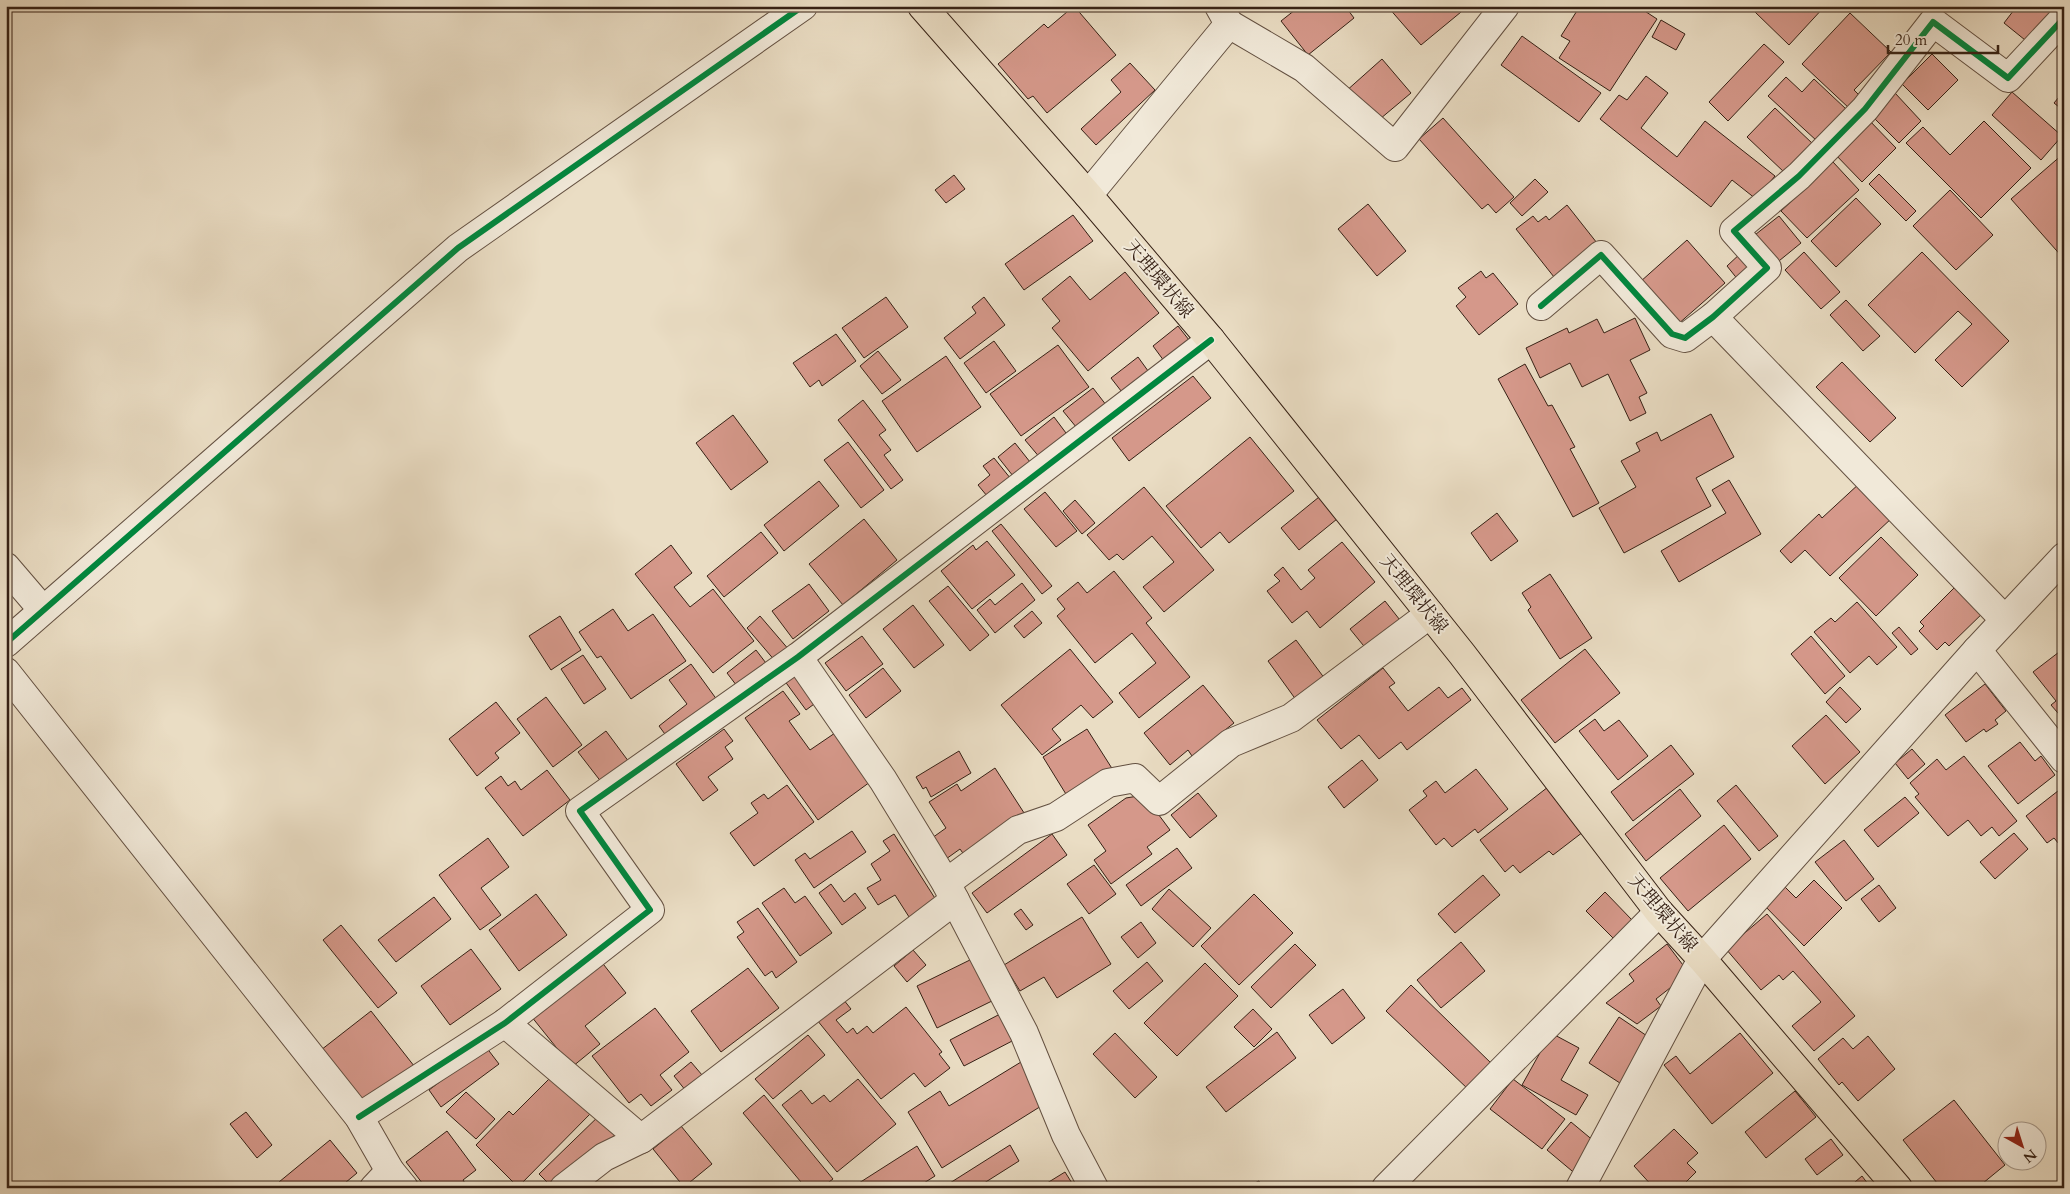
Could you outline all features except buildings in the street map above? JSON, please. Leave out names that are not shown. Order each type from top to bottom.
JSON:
[{"type":"main road","name":"天理環状線","points":[[922,6],[1088,195],[1210,340],[1430,614],[1659,912],[1702,959],[1898,1188]]},
{"type":"street","points":[[6,643],[42,609],[458,248],[803,6]]},
{"type":"street","points":[[1088,195],[1224,15],[1304,68],[1395,146],[1505,6]]},
{"type":"street","points":[[1541,306],[1601,255],[1672,334],[1685,338],[1713,317],[1767,268],[1734,231],[1799,176],[1865,109],[1933,22],[2008,78],[2064,18]]},
{"type":"street","points":[[1713,317],[2005,620]]},
{"type":"street","points":[[360,1117],[505,1023],[650,910],[580,811],[798,657],[1210,340]]},
{"type":"street","points":[[1580,1188],[1702,959],[1977,650],[2064,557]]},
{"type":"street","points":[[6,567],[42,609]]},
{"type":"street","points":[[564,1188],[604,1157],[641,1138],[950,891],[1018,830],[1056,817],[1108,783],[1135,778],[1159,801],[1231,743],[1292,718],[1430,614]]},
{"type":"street","points":[[1977,650],[2064,759]]},
{"type":"street","points":[[798,657],[883,780],[950,891],[1024,1033],[1066,1135],[1094,1188]]},
{"type":"street","points":[[6,672],[360,1117],[389,1182]]},
{"type":"street","points":[[1386,1188],[1659,912]]},
{"type":"street","points":[[505,1023],[641,1138]]},
{"type":"cycle path","points":[[6,643],[458,248],[803,6]]},
{"type":"cycle path","points":[[1541,306],[1601,255],[1672,334],[1685,338],[1713,317],[1767,268],[1734,231],[1799,176],[1865,109],[1933,22],[2008,78],[2064,18]]},
{"type":"cycle path","points":[[359,1117],[505,1023],[650,910],[580,811],[798,657],[1211,340]]}]
